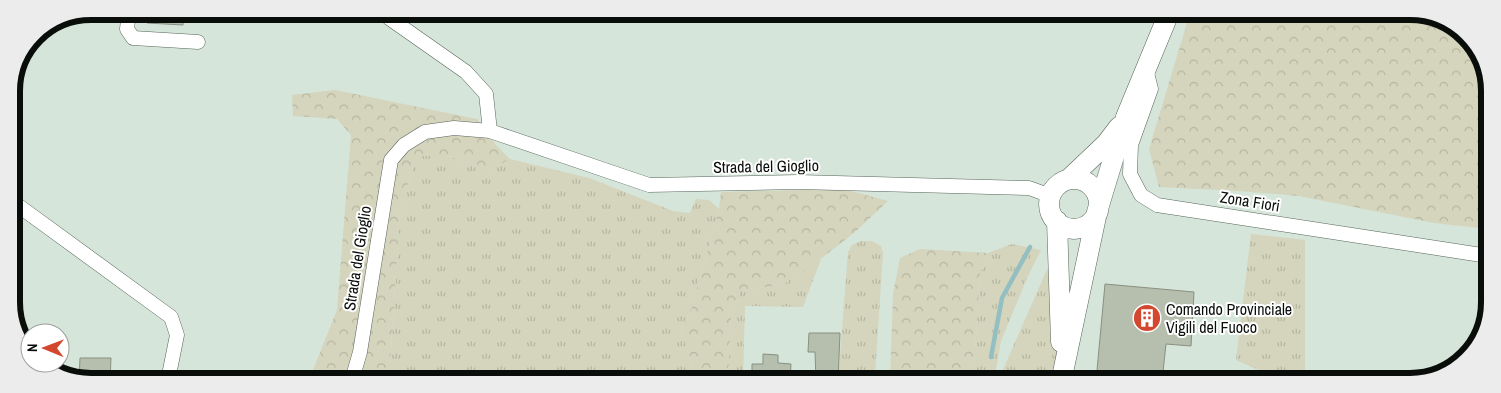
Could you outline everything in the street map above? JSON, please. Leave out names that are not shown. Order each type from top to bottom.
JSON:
[{"type":"main road","points":[[1063,373],[1097,212],[1126,117],[1166,20]]},
{"type":"main road","points":[[1069,179],[1084,181],[1090,185],[1098,197],[1097,212],[1087,225],[1080,228],[1064,226],[1057,221],[1050,209],[1051,196],[1058,185],[1069,179],[1106,144],[1126,117]]},
{"type":"main road","points":[[1057,221],[1062,373]]},
{"type":"street","points":[[128,20],[127,28],[133,38],[198,42]]},
{"type":"street","points":[[392,20],[466,72],[486,94],[490,131]]},
{"type":"street","name":"Zona Fiori","points":[[1146,68],[1151,89],[1131,146],[1130,174],[1140,195],[1157,205],[1481,255]]},
{"type":"street","name":"Strada del Gioglio","points":[[354,373],[360,352],[391,160],[404,145],[424,132],[454,128],[490,131],[649,185],[807,182],[1029,188],[1051,196]]},
{"type":"street","points":[[20,207],[170,317],[177,335],[169,373]]},
{"type":"green space","points":[[1188,20],[1424,21],[1446,29],[1460,41],[1472,55],[1480,77],[1481,228],[1434,223],[1299,196],[1159,187],[1149,149]]},
{"type":"green space","points":[[335,90],[477,119],[496,145],[510,159],[493,169],[447,156],[416,156],[400,211],[389,373],[312,373],[337,310],[351,135],[337,119],[293,116],[292,95]]},
{"type":"green space","points":[[416,156],[447,156],[493,169],[510,159],[589,178],[673,211],[690,213],[696,199],[709,200],[719,209],[692,307],[680,333],[692,362],[689,373],[390,373],[400,211]]},
{"type":"green space","points":[[844,189],[888,201],[854,233],[814,264],[782,285],[741,290],[731,316],[728,373],[689,373],[692,362],[680,333],[692,307],[719,209],[721,192]]},
{"type":"green space","points":[[1251,234],[1305,240],[1305,373],[1265,373],[1236,360]]},
{"type":"green space","points":[[861,241],[872,241],[881,246],[883,253],[875,373],[829,373],[829,370],[839,369],[848,252],[852,245]]},
{"type":"green space","points":[[1012,244],[1041,250],[1027,278],[1001,341],[995,373],[974,373],[980,273],[988,253]]},
{"type":"green space","points":[[920,249],[988,253],[980,273],[974,373],[890,373],[893,294],[900,258]]},
{"type":"green space","points":[[1053,256],[1058,330],[1057,373],[1002,373]]},
{"type":"green space","points":[[821,259],[803,307],[745,306],[743,373],[728,373],[731,316],[741,290],[782,285]]},
{"type":"building","points":[[147,20],[183,20],[183,25],[147,23]]},
{"type":"building","name":"Comando Provinciale Vigili del Fuoco","points":[[1105,284],[1194,292],[1191,346],[1166,344],[1163,373],[1097,373]]},
{"type":"building","points":[[809,333],[840,333],[838,373],[816,373],[815,352],[808,352]]},
{"type":"building","points":[[763,354],[778,355],[778,363],[791,364],[790,373],[752,373],[752,364],[763,364]]},
{"type":"building","points":[[80,358],[111,358],[110,373],[79,372]]},
{"type":"waterway","points":[[991,357],[1002,298],[1030,247]]},
{"type":"place","name":"Comando Provinciale Vigili del Fuoco","points":[[1147,318]]}]
